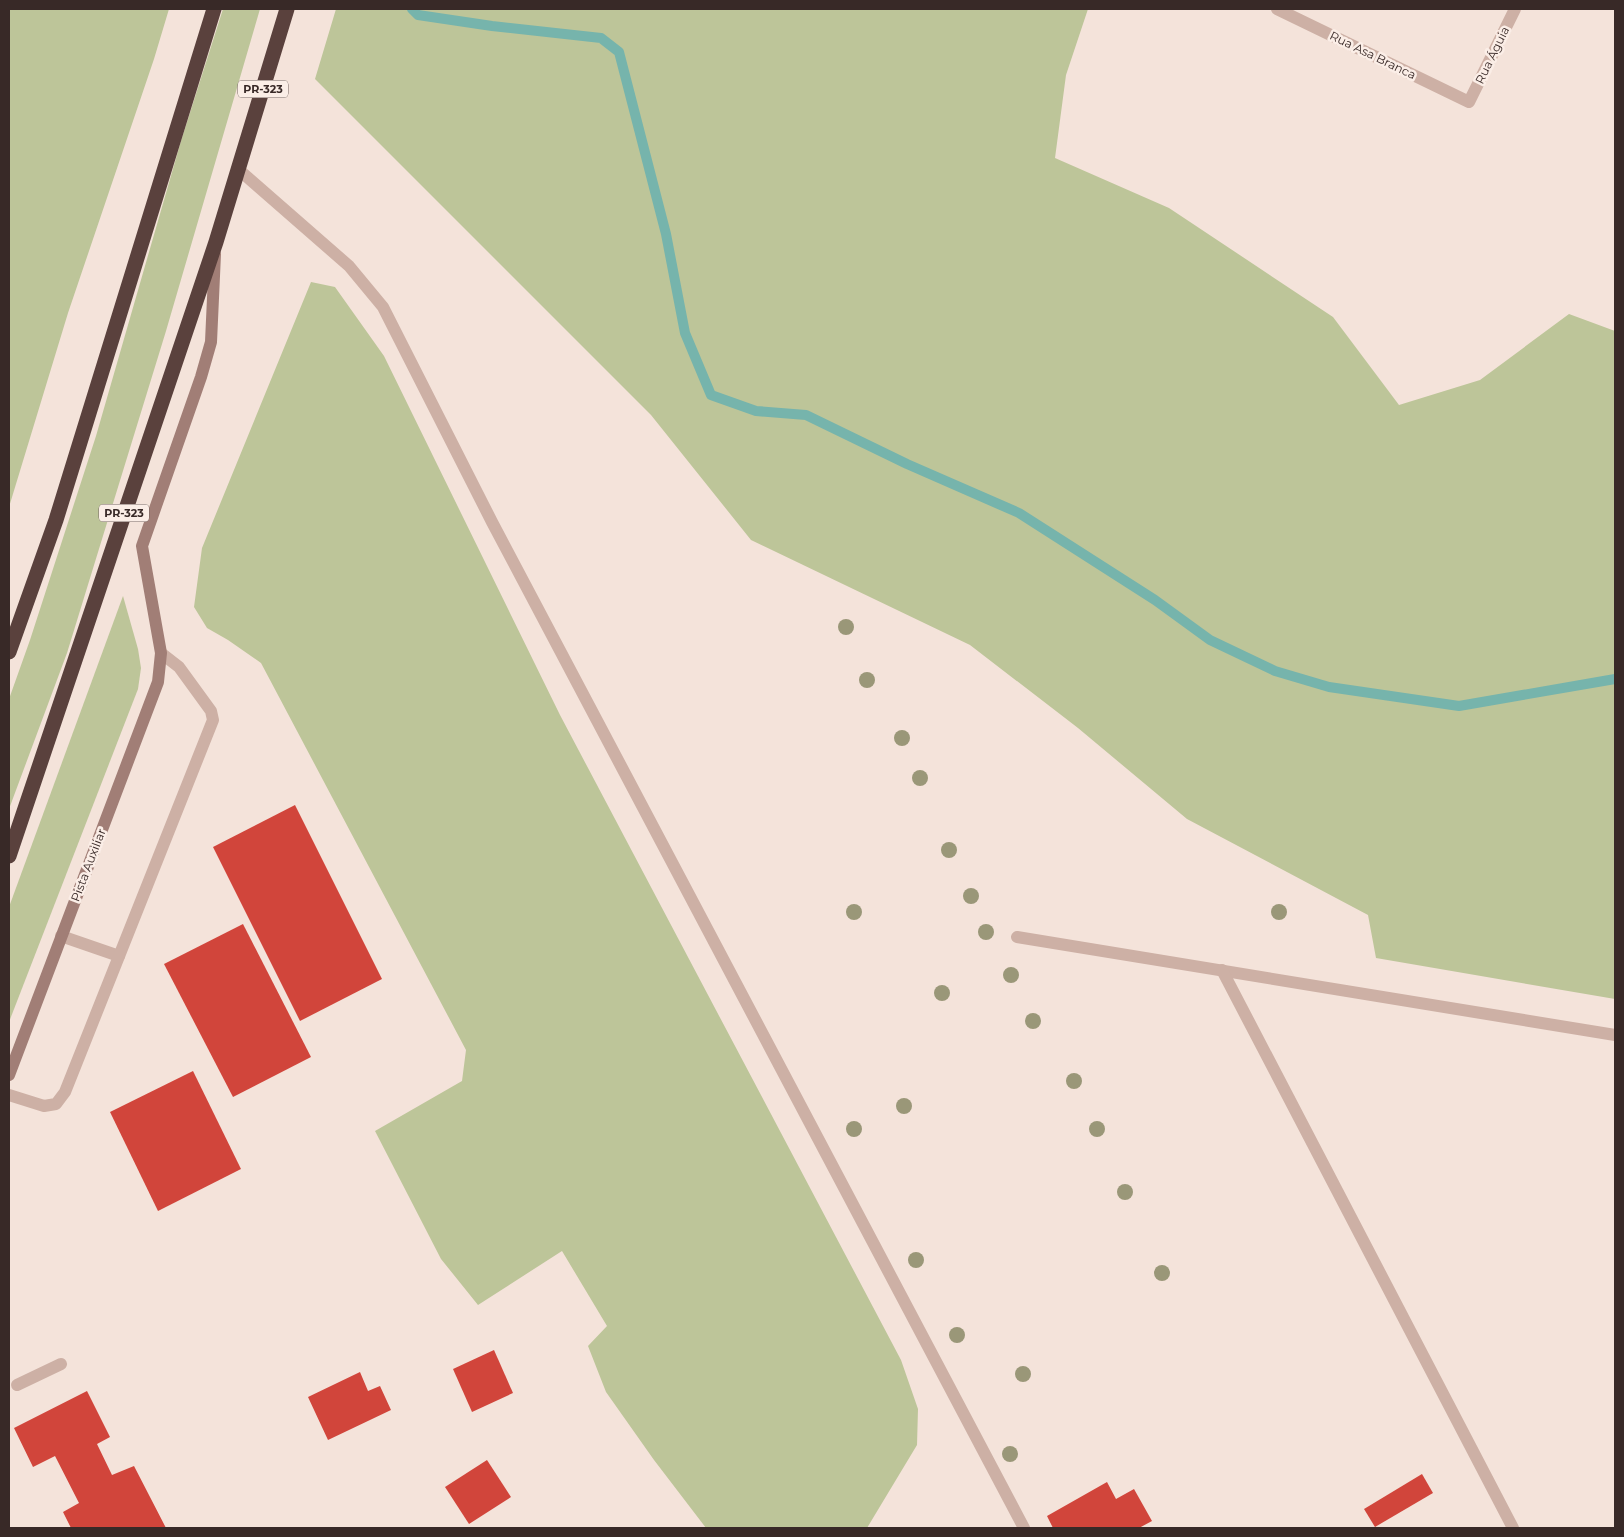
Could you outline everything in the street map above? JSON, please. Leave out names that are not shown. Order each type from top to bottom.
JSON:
[{"type":"highway","points":[[9,652],[56,520],[214,9]]},
{"type":"highway","name":"PR-323","points":[[9,856],[216,242],[287,9]]},
{"type":"street","name":"Rua Asa Branca","points":[[1277,9],[1469,102]]},
{"type":"street","name":"Rua Águia","points":[[1469,102],[1515,9]]},
{"type":"street","points":[[238,169],[349,266],[383,307],[496,531],[1024,1528]]},
{"type":"street","name":"Pista Auxiliar","points":[[9,1075],[158,682],[160,653],[142,546],[202,377],[211,342],[216,242]]},
{"type":"street","points":[[9,1095],[44,1106],[56,1104],[65,1092],[213,720],[211,711],[179,666],[160,653]]},
{"type":"street","points":[[61,936],[119,956]]},
{"type":"street","points":[[1017,937],[1615,1035]]},
{"type":"street","points":[[1222,970],[1513,1528]]},
{"type":"street","points":[[18,1385],[62,1364]]},
{"type":"green space","points":[[9,9],[169,9],[154,59],[68,313],[9,507]]},
{"type":"green space","points":[[223,9],[260,9],[166,331],[67,653],[9,809],[9,699],[96,436],[181,141]]},
{"type":"green space","points":[[336,9],[1088,9],[1066,75],[1055,158],[1169,208],[1333,317],[1399,405],[1480,380],[1569,314],[1615,331],[1615,999],[1376,958],[1368,915],[1187,819],[1078,728],[970,645],[751,540],[651,415],[315,79]]},
{"type":"green space","points":[[311,282],[335,287],[384,356],[560,715],[901,1360],[918,1409],[917,1445],[867,1528],[706,1528],[654,1460],[606,1392],[588,1346],[607,1326],[562,1251],[478,1305],[441,1259],[375,1131],[462,1081],[466,1050],[261,663],[207,628],[194,607],[202,548]]},
{"type":"green space","points":[[123,596],[138,649],[141,668],[138,689],[9,1022],[9,907]]},
{"type":"building","points":[[295,805],[382,979],[300,1021],[213,847]]},
{"type":"building","points":[[243,924],[311,1057],[233,1097],[164,964]]},
{"type":"building","points":[[193,1071],[241,1169],[158,1211],[110,1112]]},
{"type":"building","points":[[494,1350],[513,1393],[472,1412],[453,1369]]},
{"type":"building","points":[[360,1372],[368,1391],[380,1386],[391,1410],[328,1440],[308,1397]]},
{"type":"building","points":[[87,1391],[110,1437],[97,1444],[112,1475],[134,1466],[166,1528],[71,1528],[63,1512],[79,1503],[55,1456],[33,1467],[14,1428]]},
{"type":"building","points":[[487,1460],[511,1497],[469,1524],[445,1487]]},
{"type":"building","points":[[1422,1474],[1433,1493],[1375,1527],[1364,1509]]},
{"type":"building","points":[[1107,1482],[1116,1499],[1134,1489],[1152,1521],[1139,1528],[1053,1528],[1047,1516]]},
{"type":"waterway","points":[[412,9],[418,15],[492,26],[601,38],[619,52],[666,234],[685,333],[711,395],[756,411],[806,415],[907,464],[1019,513],[1155,600],[1210,640],[1275,671],[1329,687],[1459,706],[1615,679]]}]
